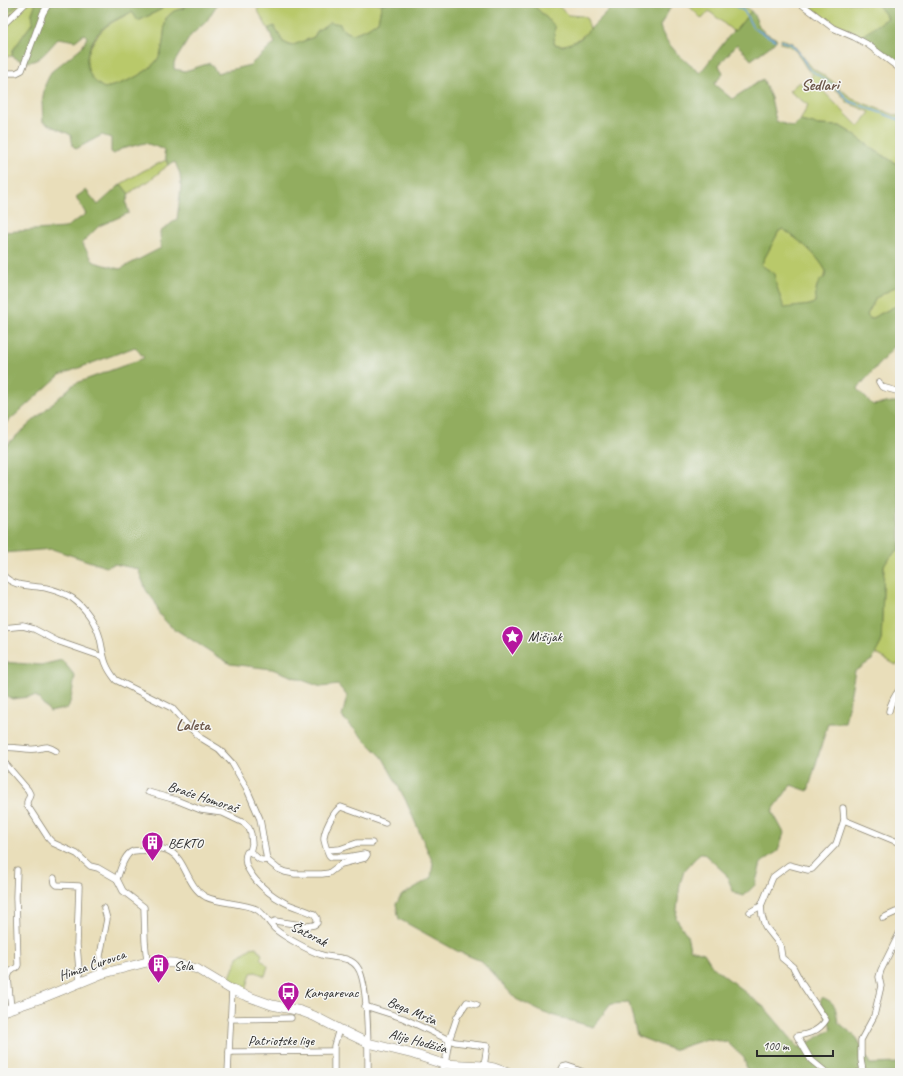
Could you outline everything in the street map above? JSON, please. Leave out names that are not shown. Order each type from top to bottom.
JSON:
[{"type":"main road","name":"Himza Ćurovca","points":[[7,1010],[101,974],[147,962],[162,962],[185,965],[196,969],[232,990],[272,1005],[301,1011],[314,1016],[368,1043]]},
{"type":"main road","name":"Alije Hodžića","points":[[368,1043],[406,1052],[443,1067],[484,1066],[508,1073]]},
{"type":"street","points":[[3,25],[26,3]]},
{"type":"street","points":[[3,73],[16,73],[22,70],[43,13],[49,3]]},
{"type":"street","points":[[800,3],[833,28],[867,44],[900,70]]},
{"type":"street","points":[[879,382],[882,387],[900,392]]},
{"type":"street","name":"Braće Homoraš","points":[[3,575],[7,580],[21,586],[46,588],[72,598],[92,619],[100,638],[103,657],[110,672],[116,680],[172,708],[201,738],[219,749],[232,762],[246,787],[260,819],[267,860]]},
{"type":"street","points":[[3,628],[23,626],[34,629],[57,641],[103,657]]},
{"type":"street","points":[[889,711],[891,703],[900,690]]},
{"type":"street","points":[[3,748],[24,748],[32,750],[44,747],[56,751]]},
{"type":"street","points":[[3,761],[28,790],[30,794],[27,805],[49,839],[77,854],[90,866],[98,868],[117,879],[123,891],[144,907],[147,962]]},
{"type":"street","name":"Braće Homoraš","points":[[148,792],[176,800],[201,810],[223,813],[244,823],[249,828],[252,844],[250,852],[247,852],[246,855],[247,868],[259,884],[283,902],[314,914],[318,918],[317,923],[308,926],[275,921],[270,923]]},
{"type":"street","points":[[250,852],[261,861],[267,860],[285,872],[295,874],[329,873],[341,864],[365,858],[367,855],[329,855],[324,841],[325,831],[339,808],[341,807],[385,823]]},
{"type":"street","points":[[828,1073],[811,1060],[797,1036],[809,1034],[821,1027],[826,1020],[802,984],[793,967],[782,958],[780,945],[765,926],[761,906],[773,877],[789,865],[808,870],[812,869],[836,844],[844,820],[843,808]]},
{"type":"street","points":[[844,820],[900,843]]},
{"type":"street","points":[[328,850],[340,849],[357,843],[372,843]]},
{"type":"street","points":[[117,879],[127,855],[131,851],[161,849],[169,851],[180,859],[189,880],[196,889],[207,897],[255,909],[267,917],[270,923]]},
{"type":"street","points":[[7,1010],[8,977],[10,972],[17,967],[18,964],[16,902],[17,870]]},
{"type":"street","points":[[54,878],[57,886],[79,886],[77,945],[80,983]]},
{"type":"street","points":[[750,912],[761,906]]},
{"type":"street","points":[[101,974],[100,956],[107,919],[104,908]]},
{"type":"street","points":[[883,918],[896,912],[900,912]]},
{"type":"street","name":"Šatorak","points":[[270,923],[279,932],[317,953],[325,956],[339,957],[350,961],[357,966],[364,984],[368,1043],[368,1073]]},
{"type":"street","points":[[857,1073],[863,1071],[861,1060],[861,1040],[874,1016],[881,986],[879,978],[881,970],[900,932]]},
{"type":"street","points":[[228,1073],[232,990]]},
{"type":"street","points":[[443,1067],[449,1040],[458,1017],[467,1002],[477,1005]]},
{"type":"street","name":"Bega Mrša","points":[[365,1006],[403,1018],[449,1040],[487,1046],[484,1066]]},
{"type":"street","points":[[230,1019],[291,1018]]},
{"type":"street","points":[[334,1073],[333,1051],[339,1029]]},
{"type":"street","name":"Patriotske lige","points":[[229,1052],[333,1051]]},
{"type":"street","points":[[560,1073],[563,1067],[567,1066],[585,1073]]},
{"type":"green space","points":[[3,3],[20,3],[3,18]]},
{"type":"green space","points":[[20,3],[36,3],[32,13],[33,22],[13,50],[12,56],[3,57],[3,18]]},
{"type":"green space","points":[[36,3],[160,3],[162,9],[138,21],[132,12],[113,21],[99,32],[93,40],[89,48],[87,66],[95,82],[104,88],[129,80],[146,71],[153,65],[161,52],[166,18],[174,11],[184,8],[184,3],[218,3],[206,22],[191,35],[174,63],[174,69],[185,71],[210,63],[217,73],[250,65],[275,43],[268,29],[274,26],[283,42],[291,46],[314,37],[317,31],[330,22],[340,24],[344,31],[353,34],[368,28],[378,21],[382,3],[531,3],[555,26],[554,44],[563,46],[580,39],[616,3],[673,3],[660,26],[662,33],[676,52],[700,73],[751,11],[761,29],[777,39],[773,44],[751,60],[737,44],[719,65],[723,74],[714,84],[732,99],[763,79],[771,98],[776,121],[793,127],[800,121],[818,125],[840,126],[900,166],[900,284],[876,298],[867,315],[870,319],[900,304],[900,340],[857,389],[873,405],[900,402],[900,550],[896,551],[884,565],[881,643],[872,660],[855,671],[845,723],[828,723],[808,791],[791,785],[772,811],[784,833],[778,851],[761,863],[755,885],[744,896],[734,893],[726,874],[703,853],[700,853],[684,871],[680,884],[676,918],[687,935],[690,949],[704,953],[713,967],[765,1008],[799,1048],[832,1029],[820,1002],[822,997],[833,1004],[836,1009],[838,1022],[856,1037],[870,1064],[900,1063],[900,1073],[748,1073],[744,1058],[727,1042],[707,1039],[673,1050],[637,1036],[629,1003],[611,1004],[593,1027],[544,1013],[516,999],[481,961],[457,951],[399,919],[396,904],[402,895],[431,878],[433,863],[405,799],[383,758],[342,717],[347,696],[338,685],[321,687],[272,669],[230,664],[170,626],[159,614],[155,602],[146,590],[138,569],[114,564],[106,567],[52,549],[3,553],[3,448],[74,384],[144,358],[135,347],[60,375],[3,426],[3,232],[65,228],[86,214],[76,197],[86,190],[98,205],[121,184],[129,194],[126,203],[129,213],[99,226],[82,243],[94,262],[120,269],[161,248],[160,232],[177,219],[181,187],[180,174],[175,162],[168,165],[163,149],[145,143],[121,149],[114,154],[111,152],[111,138],[102,135],[76,149],[73,146],[71,135],[43,122],[42,102],[45,85],[51,72],[83,46],[87,37],[84,34],[75,41],[59,38],[38,59],[27,62],[20,60],[12,56],[13,50],[33,22],[32,13]],"holes":[[[783,229],[802,243],[822,264],[826,271],[825,277],[819,282],[815,302],[810,305],[784,308],[776,284],[775,274],[761,265],[779,231]]]},
{"type":"green space","points":[[160,3],[184,3],[184,8],[174,11],[166,18],[162,48],[158,59],[146,71],[120,84],[104,88],[99,85],[94,81],[88,71],[87,59],[91,46],[99,34],[111,23],[133,12],[138,21],[162,9]]},
{"type":"green space","points":[[264,3],[382,3],[378,21],[368,28],[353,34],[344,31],[317,31],[314,37],[291,46],[283,42],[274,27],[268,29],[257,9]]},
{"type":"green space","points":[[531,3],[555,3],[568,15],[582,16],[587,19],[590,29],[582,37],[569,44],[553,44],[555,26]]},
{"type":"green space","points":[[686,3],[738,3],[751,11],[736,30],[733,31],[709,11],[702,19]]},
{"type":"green space","points":[[806,3],[875,3],[888,18],[862,36],[831,22]]},
{"type":"green space","points":[[875,3],[900,3],[900,64],[862,36],[888,18]]},
{"type":"green space","points":[[781,39],[792,43],[812,68],[832,81],[852,99],[900,117],[900,166],[840,126],[818,125],[800,121],[808,105],[789,91],[799,82],[803,85],[813,75],[793,49],[780,43]],"holes":[[[828,85],[838,91],[848,103],[870,112],[859,127],[823,91]]]},
{"type":"green space","points":[[166,160],[168,165],[149,181],[129,194],[121,184],[143,171]]},
{"type":"green space","points":[[783,229],[802,243],[822,264],[826,271],[825,277],[819,282],[815,302],[810,305],[784,309],[776,284],[775,274],[761,265],[779,231]]},
{"type":"green space","points":[[900,284],[900,304],[870,319],[867,315],[876,298]]},
{"type":"green space","points":[[900,550],[900,663],[896,665],[875,653],[881,643],[884,565],[896,551]]},
{"type":"green space","points":[[62,660],[75,676],[68,708],[50,712],[36,696],[12,699],[3,694],[3,662],[41,665]]},
{"type":"green space","points":[[256,947],[261,953],[262,956],[260,958],[268,966],[265,976],[256,972],[251,973],[246,990],[228,982],[238,957],[251,948]]},
{"type":"waterway","points":[[730,3],[744,11],[753,28],[775,40]]},
{"type":"waterway","points":[[781,41],[791,44],[800,54],[809,69],[833,85],[849,101],[900,120]]},
{"type":"place","name":"Mišijak","points":[[512,656]]},
{"type":"place","name":"BEKTO","points":[[153,862]]},
{"type":"place","name":"Sela","points":[[158,984]]},
{"type":"place","name":"Kangarevac","points":[[288,1012]]},
{"type":"district","name":"Sedlari","points":[[820,85]]},
{"type":"district","name":"Laleta","points":[[193,725]]}]
